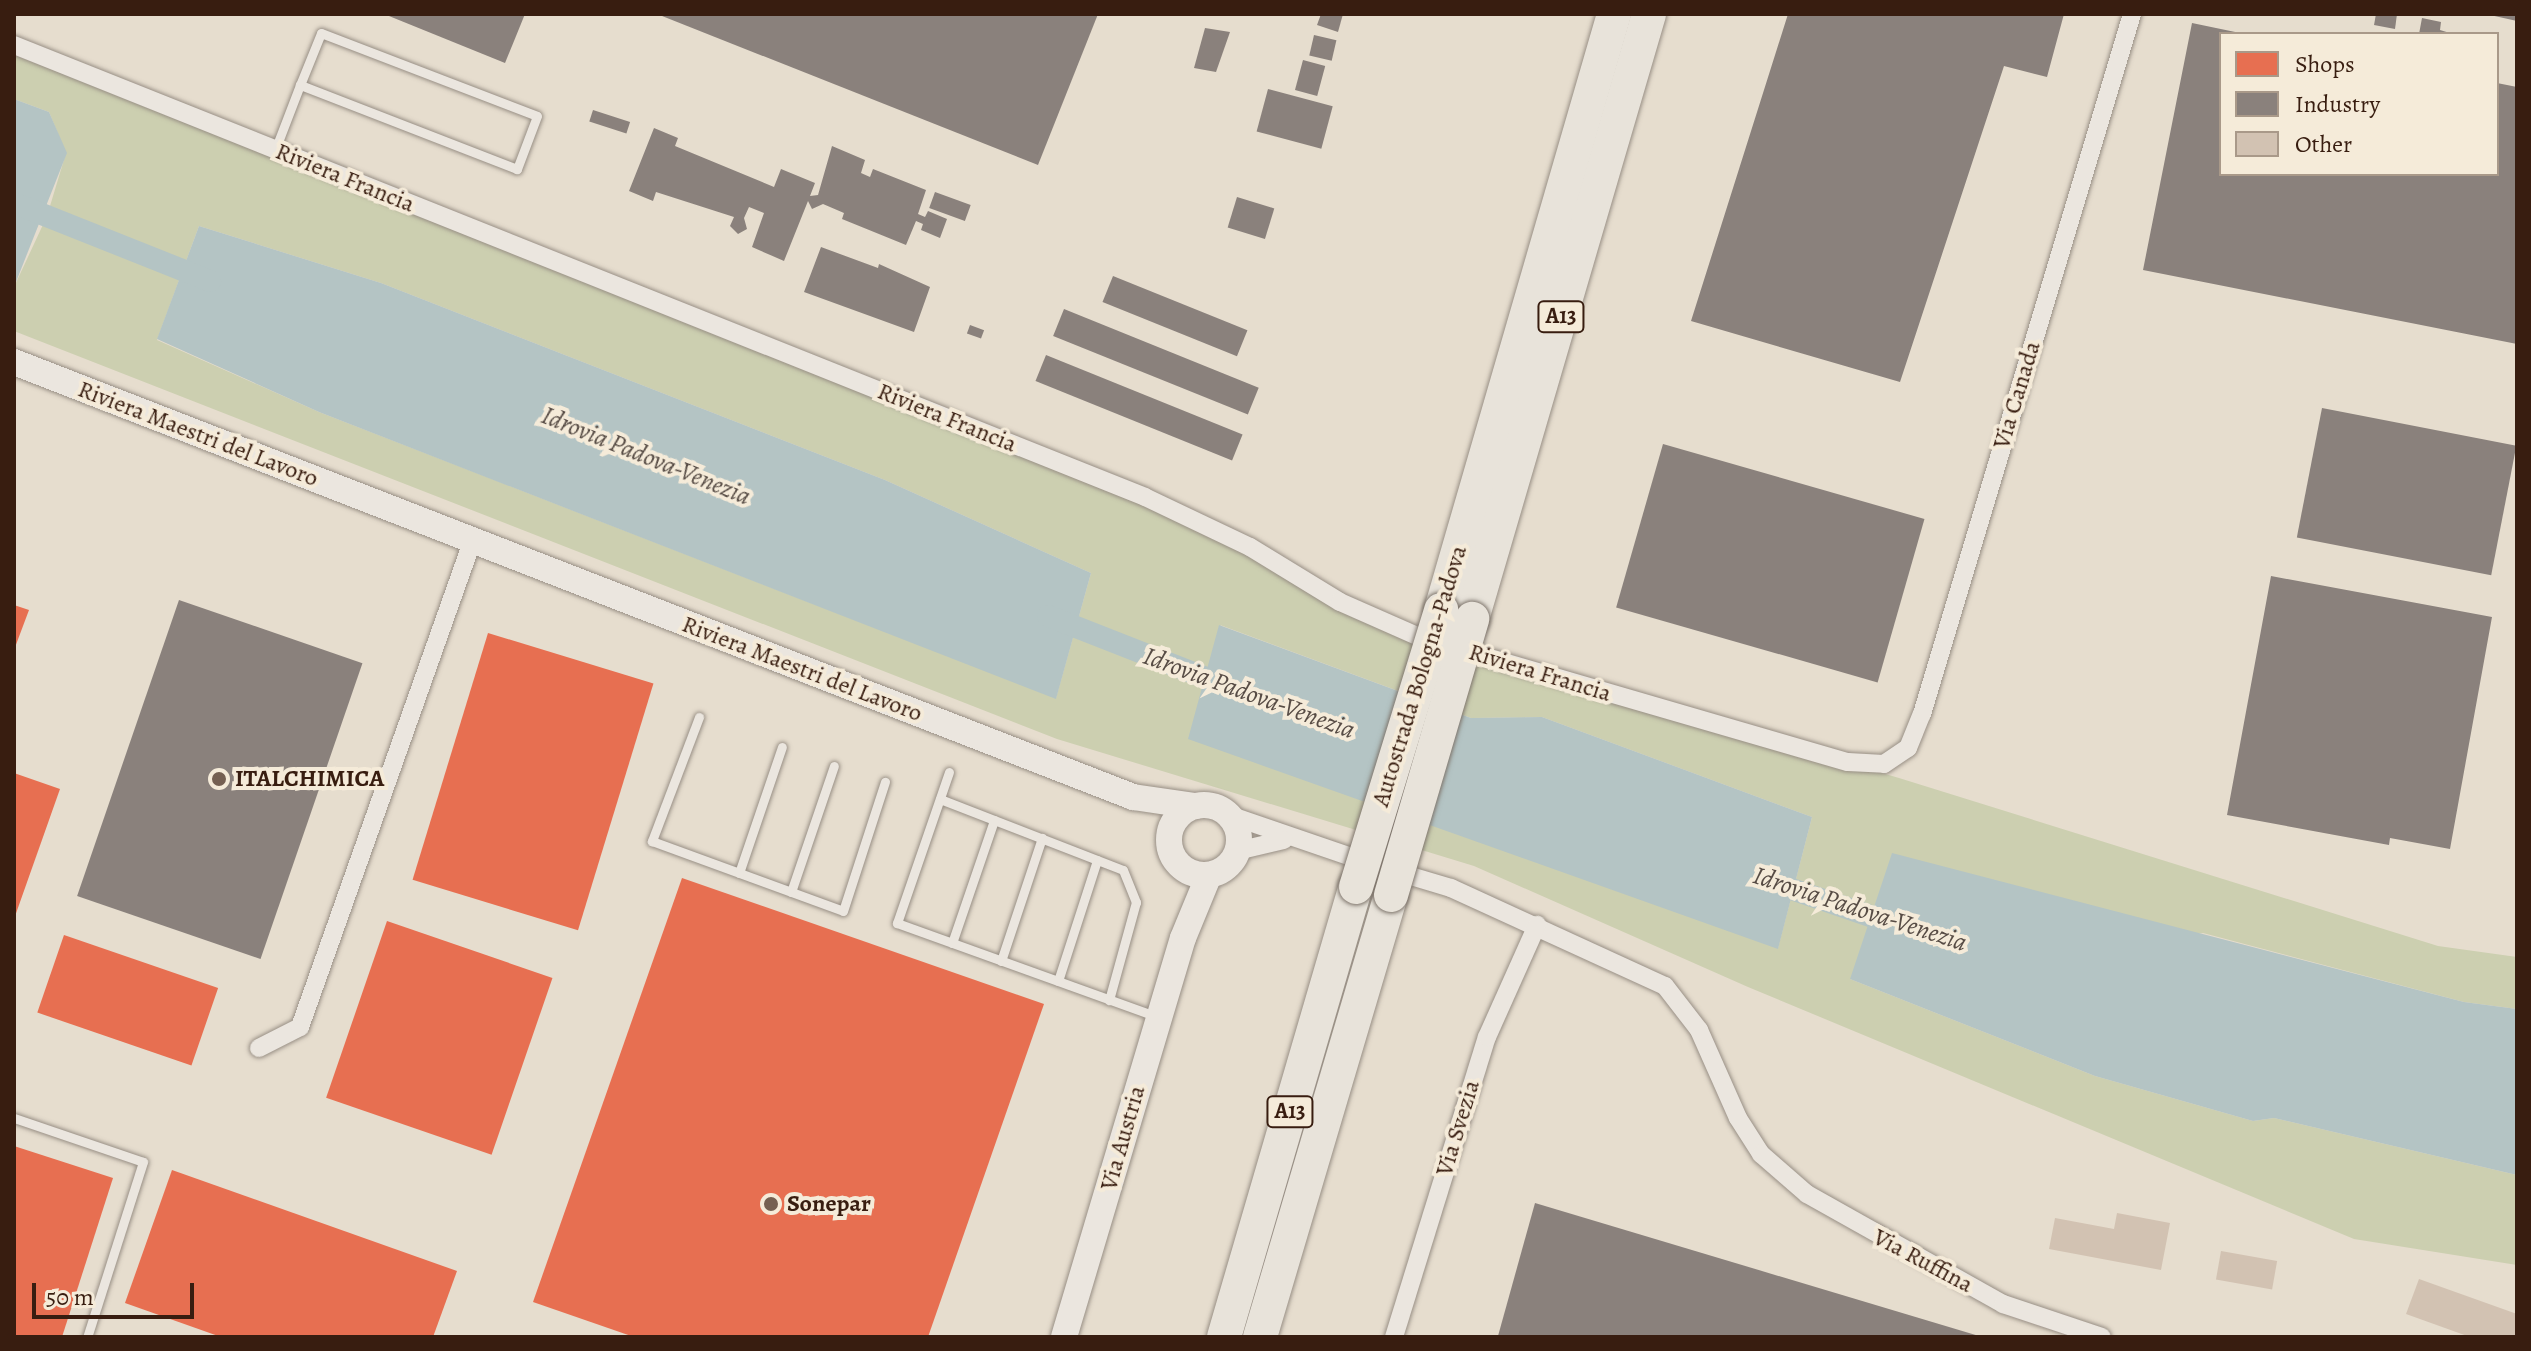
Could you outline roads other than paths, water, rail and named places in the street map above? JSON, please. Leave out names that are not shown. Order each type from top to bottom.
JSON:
[{"type":"highway","name":"Autostrada Bologna-Padova","points":[[1260,1337],[1391,895],[1457,615],[1614,14]]},
{"type":"highway","name":"Autostrada Bologna-Padova","points":[[1224,1337],[1356,887],[1457,615],[1649,14]]},
{"type":"street","name":"Via Canada","points":[[1884,764],[1908,748],[1922,714],[2132,14]]},
{"type":"street","name":"Riviera Francia","points":[[14,45],[1145,497],[1250,547],[1340,602],[1424,639],[1834,758],[1884,764]]},
{"type":"street","name":"Riviera Maestri del Lavoro","points":[[14,362],[1133,797],[1219,808],[1229,815],[1291,839],[1451,888],[1633,967],[1675,996],[1699,1030],[1731,1105],[1761,1154]]},
{"type":"street","points":[[259,1048],[300,1027],[472,542]]},
{"type":"street","name":"Riviera Maestri del Lavoro","points":[[1133,797],[1169,836],[1181,866]]},
{"type":"street","points":[[1169,836],[1178,817],[1195,806]]},
{"type":"street","points":[[1229,815],[1238,832],[1237,851]]},
{"type":"street","name":"Riviera Maestri del Lavoro","points":[[1209,875],[1231,863],[1237,851],[1291,839]]},
{"type":"street","points":[[1181,866],[1209,875]]},
{"type":"street","name":"Via Austria","points":[[1181,866],[1183,938]]},
{"type":"street","name":"Via Austria","points":[[1064,1337],[1183,938],[1209,875]]},
{"type":"street","name":"Via Svezia","points":[[1394,1337],[1487,1037],[1537,925]]},
{"type":"street","name":"Via Ruffina","points":[[1761,1154],[1807,1194],[1883,1241],[2003,1304],[2102,1337]]},
{"type":"lane","points":[[275,150],[300,85],[321,33],[537,116],[517,169],[300,85]]},
{"type":"lane","points":[[699,717],[652,841],[843,911],[885,782]]},
{"type":"lane","points":[[739,873],[782,747]]},
{"type":"lane","points":[[791,892],[834,766]]},
{"type":"lane","points":[[949,772],[897,923],[1159,1018]]},
{"type":"lane","points":[[940,799],[1123,870],[1136,902],[1109,1000]]},
{"type":"lane","points":[[952,943],[994,820]]},
{"type":"lane","points":[[1001,961],[1042,838]]},
{"type":"lane","points":[[1058,981],[1097,860]]},
{"type":"lane","points":[[14,1118],[143,1162],[87,1337]]},
{"type":"water","points":[[14,99],[49,112],[67,153],[14,287]]},
{"type":"water","points":[[199,226],[381,283],[885,480],[1091,573],[1056,699],[319,412],[157,339]]},
{"type":"water","points":[[1219,625],[1471,718],[1542,717],[1812,817],[1778,949],[1188,739]]},
{"type":"water","points":[[1892,853],[2464,1002],[2517,1009],[2517,1175],[2274,1118],[2253,1121],[2095,1076],[1850,979]]},
{"type":"waterway","name":"Idrovia Padova-Venezia","points":[[14,203],[210,281]]},
{"type":"waterway","name":"Idrovia Padova-Venezia","points":[[1048,616],[1232,688]]},
{"type":"waterway","name":"Idrovia Padova-Venezia","points":[[1765,880],[1899,926]]},
{"type":"place","name":"ITALCHIMICA","points":[[219,779]]},
{"type":"place","name":"Sonepar","points":[[771,1204]]}]
